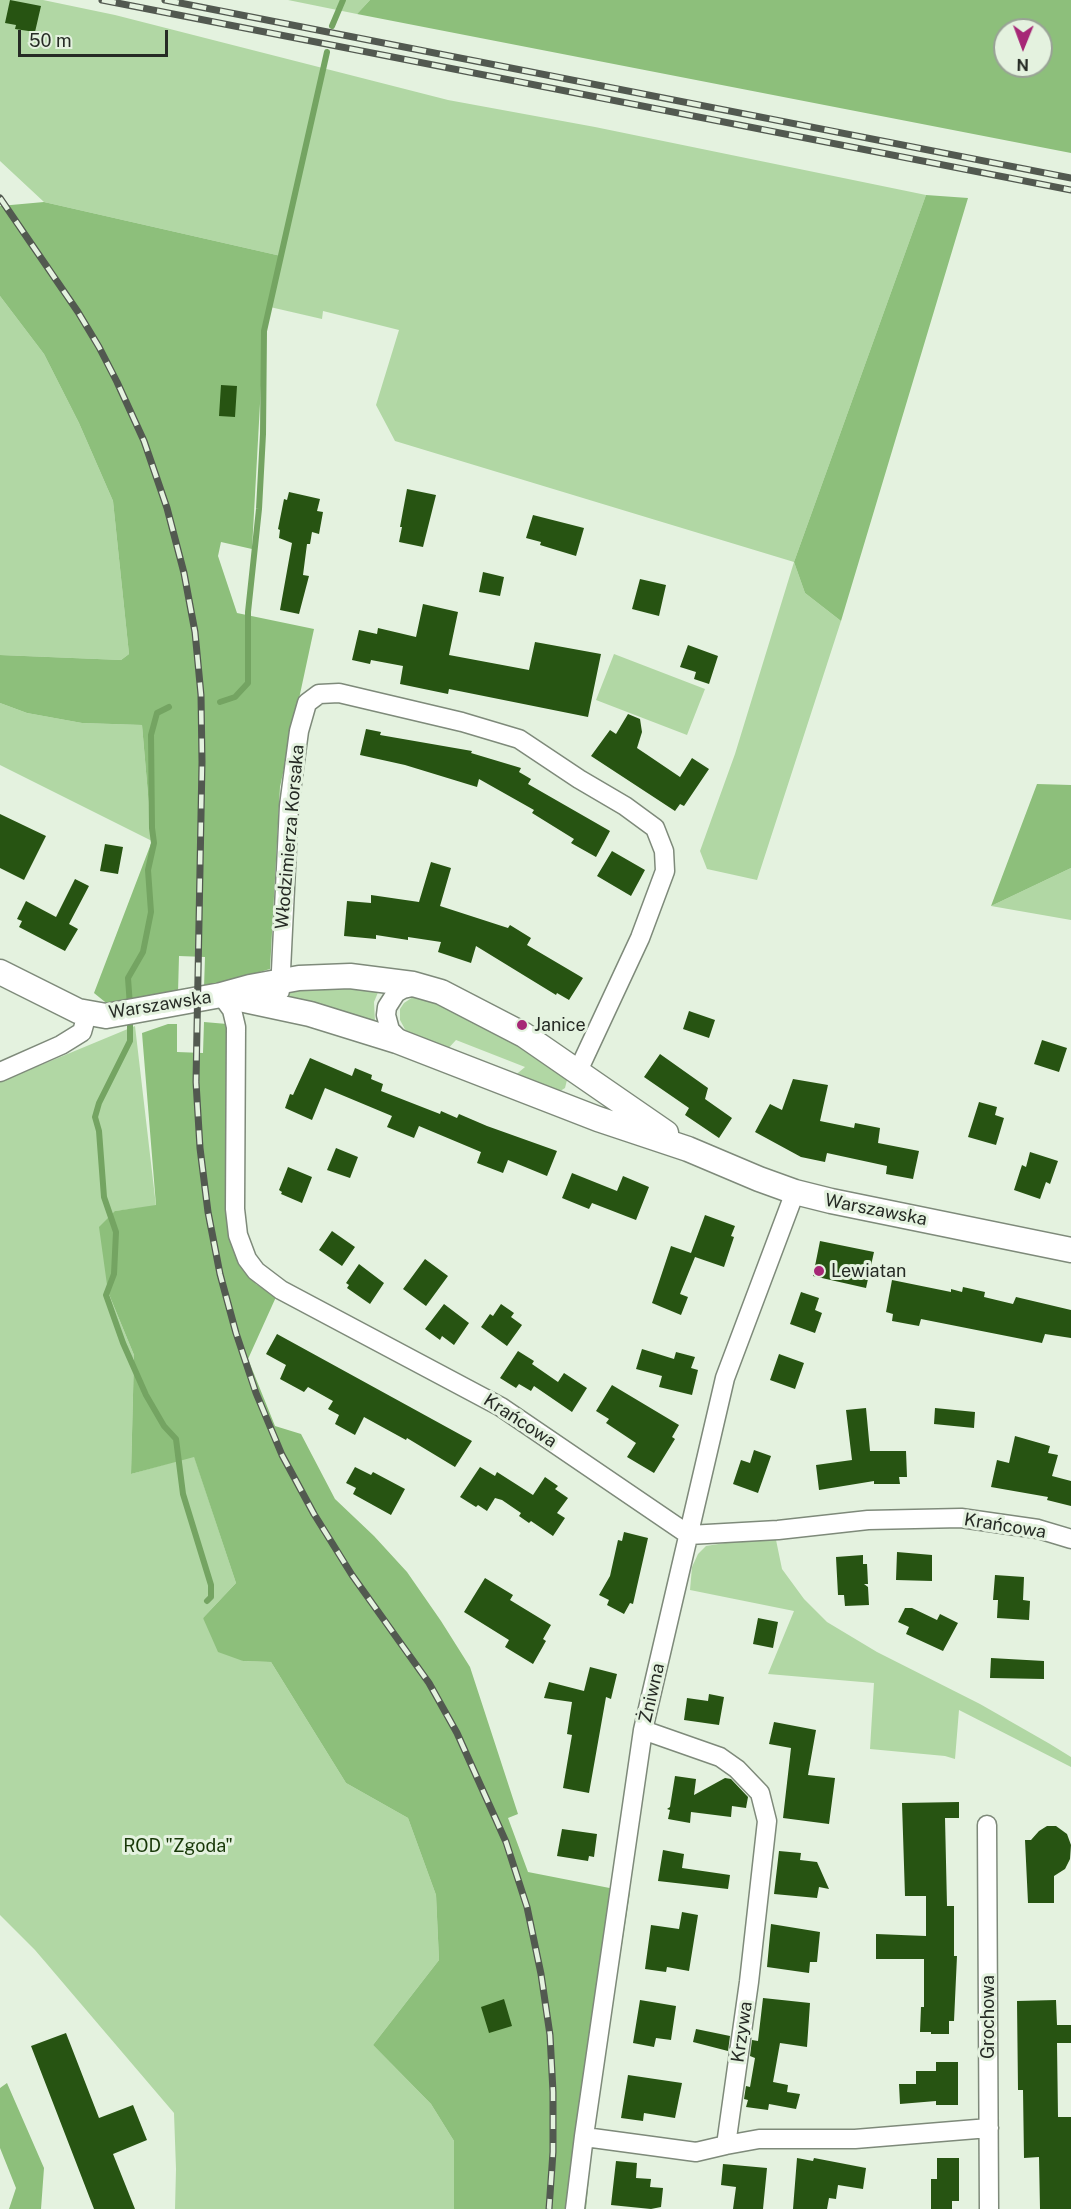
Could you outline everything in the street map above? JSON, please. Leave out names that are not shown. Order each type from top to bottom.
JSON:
[{"type":"street","name":"Włodzimierza Korsaka","points":[[279,1006],[289,807],[299,732],[307,703],[319,694],[339,693],[462,722],[519,739],[625,806],[655,828],[664,851],[665,872],[640,938],[578,1071]]},
{"type":"street","name":"Warszawska","points":[[0,972],[53,1000],[87,1014],[126,1013],[221,995],[280,980],[318,976],[381,979],[427,988],[441,992],[524,1035],[688,1149]]},
{"type":"street","name":"Warszawska","points":[[427,988],[411,986],[403,989],[396,993],[387,1007],[386,1015],[390,1030],[400,1042],[598,1119],[688,1149],[795,1192],[831,1202],[1071,1250]]},
{"type":"street","name":"Warszawska","points":[[221,995],[279,1006],[354,1026],[408,1045]]},
{"type":"street","name":"Krańcowa","points":[[221,995],[232,1010],[236,1027],[236,1222],[241,1247],[256,1271],[281,1290],[501,1407],[689,1535],[778,1530],[868,1520],[961,1518],[1038,1528],[1071,1539]]},
{"type":"street","points":[[0,1072],[61,1045],[82,1032],[87,1014]]},
{"type":"street","name":"Żniwna","points":[[575,2209],[643,1730],[725,1378],[795,1192]]},
{"type":"street","name":"Krzywa","points":[[643,1730],[720,1757],[737,1768],[760,1793],[767,1821],[749,1982],[726,2145]]},
{"type":"street","name":"Grochowa","points":[[987,1825],[989,2209]]},
{"type":"street","points":[[585,2137],[696,2152],[759,2139],[855,2139],[989,2128]]},
{"type":"green space","points":[[0,0],[43,0],[115,15],[448,100],[595,127],[926,195],[794,562],[395,441],[376,405],[399,330],[323,311],[322,319],[270,307],[281,256],[44,202],[0,161]]},
{"type":"green space","points":[[288,0],[370,0],[357,14]]},
{"type":"green space","points":[[370,0],[1071,0],[1071,153],[357,14]]},
{"type":"green space","points":[[926,195],[968,198],[841,621],[805,593],[794,562]]},
{"type":"green space","points":[[44,202],[281,256],[264,331],[252,549],[221,542],[218,556],[237,613],[314,629],[280,787],[270,969],[204,988],[205,957],[179,956],[178,993],[110,1006],[94,993],[152,841],[142,725],[82,723],[27,713],[0,703],[0,655],[121,660],[129,654],[113,501],[79,423],[44,354],[0,296],[0,206]]},
{"type":"green space","points":[[0,296],[44,354],[79,423],[113,501],[129,654],[121,660],[0,655]]},
{"type":"green space","points":[[794,562],[805,593],[841,621],[757,880],[707,869],[700,851],[735,754]]},
{"type":"green space","points":[[614,654],[705,689],[687,735],[596,700]]},
{"type":"green space","points":[[0,703],[27,713],[82,723],[142,725],[152,841],[0,765]]},
{"type":"green space","points":[[1037,784],[1071,785],[1071,868],[991,906]]},
{"type":"green space","points":[[1071,868],[1071,920],[991,906]]},
{"type":"green space","points":[[288,989],[379,990],[374,1002],[375,1022],[287,997],[286,992]]},
{"type":"green space","points":[[413,997],[461,1011],[564,1073],[567,1080],[565,1088],[557,1093],[512,1078],[525,1067],[456,1040],[445,1052],[407,1033],[400,1020],[400,1009]]},
{"type":"green space","points":[[204,1022],[227,1024],[229,1210],[240,1262],[256,1284],[276,1297],[248,1359],[275,1426],[301,1434],[335,1499],[407,1572],[470,1667],[518,1814],[508,1818],[528,1872],[630,1892],[593,2134],[586,2209],[454,2209],[454,2141],[431,2104],[373,2045],[439,1960],[436,1895],[408,1818],[346,1783],[271,1662],[243,1661],[218,1652],[203,1618],[236,1583],[194,1457],[131,1474],[134,1355],[108,1292],[99,1227],[115,1211],[156,1205],[142,1033],[168,1024],[177,1024],[177,1052],[203,1053]]},
{"type":"green space","name":"ROD \"Zgoda\"","points":[[135,1026],[156,1206],[115,1211],[108,1292],[134,1355],[131,1474],[194,1456],[236,1583],[203,1618],[243,1661],[271,1662],[346,1783],[408,1818],[436,1895],[439,1960],[373,2045],[431,2104],[454,2141],[530,2209],[175,2209],[174,2113],[35,1950],[0,1915],[0,1082]]},
{"type":"green space","points":[[775,1535],[782,1569],[804,1599],[827,1622],[877,1652],[980,1704],[1050,1744],[1071,1757],[1071,1767],[959,1710],[955,1759],[945,1756],[870,1749],[874,1683],[768,1674],[794,1611],[690,1590],[692,1567],[698,1554],[706,1546]]},
{"type":"green space","points":[[7,2083],[44,2168],[41,2209],[9,2209],[16,2188],[0,2148],[0,2088]]},
{"type":"building","points":[[10,0],[41,6],[35,32],[15,29],[16,25],[5,23]]},
{"type":"building","points":[[221,385],[237,386],[235,417],[219,416]]},
{"type":"building","points":[[407,489],[436,495],[423,547],[399,542]]},
{"type":"building","points":[[289,492],[320,499],[317,511],[323,512],[319,534],[312,532],[310,544],[307,544],[303,575],[309,576],[299,614],[280,610],[292,543],[279,538],[280,530],[278,529],[284,499],[287,500]]},
{"type":"building","points":[[533,515],[584,528],[576,556],[540,545],[541,542],[526,538]]},
{"type":"building","points":[[483,572],[504,577],[500,596],[479,592]]},
{"type":"building","points":[[640,579],[666,585],[659,616],[632,609]]},
{"type":"building","points":[[423,604],[458,612],[449,655],[529,670],[535,642],[601,654],[588,717],[449,689],[448,694],[400,684],[403,666],[371,660],[370,664],[352,660],[359,630],[377,634],[378,628],[416,637]]},
{"type":"building","points":[[688,645],[718,656],[709,684],[694,679],[696,672],[680,667]]},
{"type":"building","points":[[628,714],[640,719],[642,732],[637,748],[680,777],[692,758],[709,769],[684,806],[680,804],[675,811],[591,756],[610,730],[616,734]]},
{"type":"building","points":[[366,729],[381,732],[380,735],[472,751],[471,753],[521,768],[519,772],[531,779],[528,784],[610,831],[596,857],[571,843],[574,839],[532,813],[534,810],[479,779],[477,787],[405,765],[360,755]]},
{"type":"building","points":[[0,814],[46,836],[24,880],[0,868]]},
{"type":"building","points":[[105,844],[123,847],[118,874],[100,871]]},
{"type":"building","points":[[612,851],[645,870],[631,896],[597,876]]},
{"type":"building","points":[[431,862],[451,868],[440,906],[508,928],[510,925],[531,938],[527,945],[583,978],[569,1000],[557,993],[556,995],[476,946],[471,963],[438,952],[441,942],[376,935],[376,939],[344,936],[347,901],[371,903],[371,895],[419,902]]},
{"type":"building","points":[[75,879],[89,886],[69,924],[78,929],[65,951],[19,927],[22,921],[17,919],[26,901],[56,917]]},
{"type":"building","points":[[689,1011],[715,1020],[709,1038],[683,1029]]},
{"type":"building","points":[[1042,1040],[1067,1048],[1059,1072],[1034,1064]]},
{"type":"building","points":[[660,1054],[708,1088],[705,1099],[732,1118],[719,1138],[685,1115],[689,1108],[644,1077]]},
{"type":"building","points":[[310,1058],[352,1076],[355,1068],[372,1075],[371,1079],[383,1084],[381,1091],[440,1114],[441,1111],[457,1118],[459,1114],[557,1151],[547,1176],[508,1160],[503,1173],[477,1163],[481,1152],[419,1126],[414,1138],[387,1127],[392,1116],[325,1088],[312,1120],[285,1108]]},
{"type":"building","points":[[793,1079],[828,1085],[820,1121],[854,1128],[855,1123],[880,1128],[878,1143],[919,1151],[913,1179],[886,1174],[887,1166],[827,1153],[825,1162],[801,1157],[755,1132],[770,1104],[782,1110]]},
{"type":"building","points":[[979,1102],[997,1107],[995,1115],[1004,1118],[996,1145],[968,1137]]},
{"type":"building","points":[[336,1148],[358,1157],[350,1178],[327,1170]]},
{"type":"building","points":[[1030,1152],[1058,1161],[1050,1184],[1046,1182],[1040,1199],[1014,1190],[1022,1165],[1026,1167]]},
{"type":"building","points":[[288,1167],[312,1177],[302,1203],[281,1194],[279,1190]]},
{"type":"building","points":[[572,1173],[617,1191],[623,1176],[649,1187],[636,1220],[592,1203],[589,1209],[562,1198]]},
{"type":"building","points":[[705,1215],[735,1226],[731,1236],[734,1237],[724,1267],[695,1257],[680,1294],[688,1297],[681,1315],[652,1303],[671,1246],[691,1253]]},
{"type":"building","points":[[332,1231],[355,1247],[342,1266],[319,1250]]},
{"type":"building","points":[[820,1241],[874,1252],[866,1288],[813,1276]]},
{"type":"building","points":[[425,1259],[448,1276],[426,1306],[403,1289]]},
{"type":"building","points":[[359,1264],[384,1283],[370,1304],[347,1288],[349,1285],[346,1283]]},
{"type":"building","points":[[892,1280],[951,1292],[951,1289],[962,1292],[963,1287],[985,1292],[984,1297],[1013,1304],[1016,1297],[1071,1310],[1071,1338],[1045,1334],[1042,1343],[921,1319],[919,1326],[892,1321],[893,1314],[886,1312]]},
{"type":"building","points":[[801,1292],[819,1298],[815,1310],[822,1313],[815,1333],[790,1324]]},
{"type":"building","points":[[444,1304],[469,1323],[454,1345],[442,1336],[440,1340],[425,1329]]},
{"type":"building","points":[[501,1304],[514,1313],[511,1317],[522,1325],[507,1346],[481,1327],[490,1314],[493,1316]]},
{"type":"building","points":[[277,1334],[472,1441],[455,1467],[407,1438],[406,1440],[364,1417],[355,1435],[335,1424],[339,1415],[328,1409],[333,1401],[308,1387],[304,1392],[280,1379],[286,1365],[266,1354]]},
{"type":"building","points":[[642,1349],[674,1359],[676,1352],[695,1357],[691,1368],[698,1370],[692,1395],[659,1387],[662,1376],[636,1369]]},
{"type":"building","points":[[518,1351],[534,1361],[532,1364],[558,1382],[564,1373],[587,1388],[572,1412],[534,1386],[531,1391],[519,1384],[516,1388],[500,1378]]},
{"type":"building","points":[[779,1354],[804,1363],[795,1389],[770,1380]]},
{"type":"building","points":[[612,1385],[679,1425],[672,1437],[675,1439],[654,1473],[627,1457],[636,1443],[606,1423],[609,1419],[596,1411]]},
{"type":"building","points":[[866,1408],[870,1451],[906,1451],[907,1477],[899,1477],[900,1484],[874,1484],[874,1481],[819,1490],[816,1465],[852,1460],[846,1410]]},
{"type":"building","points":[[935,1408],[975,1412],[974,1428],[934,1424]]},
{"type":"building","points":[[1015,1436],[1050,1446],[1048,1453],[1058,1455],[1052,1476],[1071,1481],[1071,1506],[1047,1500],[1048,1497],[991,1487],[997,1460],[1009,1463]]},
{"type":"building","points":[[754,1450],[771,1456],[758,1493],[733,1484],[741,1460],[750,1463]]},
{"type":"building","points":[[355,1467],[371,1475],[373,1472],[405,1489],[391,1515],[353,1494],[356,1488],[346,1483]]},
{"type":"building","points":[[480,1467],[495,1476],[497,1472],[533,1495],[545,1477],[558,1486],[555,1489],[568,1498],[557,1513],[565,1518],[553,1536],[519,1516],[521,1513],[502,1500],[495,1498],[487,1511],[460,1497]]},
{"type":"building","points":[[624,1532],[648,1538],[633,1604],[630,1603],[624,1614],[607,1605],[609,1600],[599,1595],[610,1576],[618,1540],[622,1541]]},
{"type":"building","points":[[897,1552],[932,1555],[932,1581],[896,1580]]},
{"type":"building","points":[[863,1555],[863,1564],[867,1564],[868,1584],[864,1584],[868,1587],[869,1605],[845,1606],[844,1595],[838,1595],[836,1557]]},
{"type":"building","points":[[995,1575],[1024,1577],[1023,1600],[1030,1601],[1029,1620],[997,1618],[998,1600],[993,1600]]},
{"type":"building","points":[[485,1578],[513,1595],[510,1600],[551,1625],[543,1639],[546,1641],[533,1664],[505,1647],[509,1640],[464,1612]]},
{"type":"building","points":[[905,1608],[912,1608],[937,1620],[940,1614],[958,1623],[943,1651],[906,1634],[909,1627],[898,1622]]},
{"type":"building","points":[[758,1618],[778,1622],[773,1648],[753,1644]]},
{"type":"building","points":[[991,1658],[1044,1661],[1044,1679],[990,1678]]},
{"type":"building","points":[[590,1667],[617,1674],[611,1699],[606,1697],[589,1793],[563,1788],[572,1735],[567,1734],[572,1702],[544,1698],[549,1682],[584,1691]]},
{"type":"building","points":[[709,1694],[724,1697],[719,1725],[684,1720],[687,1698],[708,1701]]},
{"type":"building","points":[[774,1722],[816,1730],[808,1775],[835,1778],[829,1824],[783,1818],[791,1748],[769,1744]]},
{"type":"building","points":[[675,1776],[696,1779],[694,1795],[725,1778],[731,1779],[748,1797],[746,1808],[732,1806],[731,1817],[691,1812],[690,1823],[668,1819],[670,1810],[667,1809],[670,1807]]},
{"type":"building","points":[[959,1802],[959,1818],[945,1818],[947,1906],[954,1906],[954,1956],[957,1956],[954,2021],[949,2021],[949,2034],[931,2034],[931,2032],[920,2032],[921,2007],[924,2007],[924,1959],[876,1959],[876,1934],[926,1936],[926,1896],[905,1896],[902,1803]]},
{"type":"building","points":[[1047,1826],[1056,1826],[1067,1834],[1071,1845],[1070,1859],[1065,1869],[1054,1876],[1054,1903],[1028,1903],[1025,1840],[1031,1840]]},
{"type":"building","points":[[562,1829],[597,1834],[594,1857],[589,1856],[588,1861],[557,1856]]},
{"type":"building","points":[[663,1850],[684,1854],[682,1868],[730,1875],[728,1889],[658,1881]]},
{"type":"building","points":[[779,1851],[801,1853],[800,1860],[817,1862],[829,1889],[819,1887],[817,1898],[774,1894]]},
{"type":"building","points":[[682,1912],[698,1915],[689,1971],[667,1967],[666,1972],[645,1969],[651,1925],[679,1929]]},
{"type":"building","points":[[771,1924],[820,1932],[817,1962],[810,1962],[809,1973],[767,1967]]},
{"type":"building","points":[[763,1998],[810,2003],[807,2047],[780,2043],[773,2082],[788,2085],[787,2092],[800,2094],[796,2109],[769,2104],[768,2110],[746,2107],[748,2100],[744,2099],[746,2086],[750,2087],[755,2058],[750,2056],[752,2040],[758,2041]]},
{"type":"building","points":[[504,1999],[512,2026],[489,2033],[481,2007]]},
{"type":"building","points":[[640,2000],[676,2006],[671,2040],[656,2038],[654,2047],[633,2043]]},
{"type":"building","points":[[1056,2000],[1057,2025],[1071,2025],[1071,2043],[1057,2043],[1058,2117],[1071,2117],[1071,2209],[1040,2209],[1039,2157],[1024,2158],[1023,2090],[1018,2090],[1017,2001]]},
{"type":"building","points":[[696,2029],[730,2036],[728,2051],[693,2042]]},
{"type":"building","points":[[66,2033],[99,2118],[133,2105],[147,2140],[113,2154],[135,2209],[94,2209],[31,2046]]},
{"type":"building","points":[[936,2062],[958,2062],[958,2105],[936,2105],[936,2101],[900,2104],[899,2084],[916,2084],[916,2071],[936,2071]]},
{"type":"building","points":[[628,2075],[682,2083],[675,2118],[644,2113],[643,2121],[621,2118]]},
{"type":"building","points":[[797,2158],[813,2161],[814,2158],[866,2168],[863,2189],[838,2185],[836,2199],[829,2198],[827,2209],[793,2209]]},
{"type":"building","points":[[937,2158],[959,2158],[959,2201],[952,2201],[952,2209],[931,2209],[931,2179],[937,2179]]},
{"type":"building","points":[[616,2161],[637,2163],[636,2178],[651,2179],[650,2187],[663,2188],[661,2207],[651,2209],[611,2205]]},
{"type":"building","points":[[723,2164],[767,2168],[763,2209],[733,2209],[736,2187],[721,2185]]},
{"type":"waterway","points":[[332,26],[343,0]]},
{"type":"waterway","points":[[220,702],[235,697],[248,683],[248,612],[259,509],[263,434],[264,331],[327,52]]},
{"type":"waterway","points":[[130,1006],[128,978],[143,952],[151,912],[148,870],[154,843],[151,735],[157,713],[169,707]]},
{"type":"waterway","points":[[130,1017],[130,1041],[99,1103],[95,1117],[99,1131],[104,1197],[116,1232],[114,1274],[106,1295],[123,1343],[146,1395],[164,1426],[176,1439],[183,1494],[211,1585],[211,1597],[207,1601]]},
{"type":"railway","points":[[102,0],[1071,190]]},
{"type":"railway","points":[[165,0],[1071,178]]},
{"type":"railway","points":[[0,198],[78,312],[99,347],[144,441],[167,508],[184,573],[195,632],[201,695],[202,762],[196,1082],[200,1148],[208,1212],[220,1274],[256,1393],[282,1455],[314,1514],[352,1575],[429,1683],[457,1733],[506,1842],[527,1907],[541,1974],[550,2035],[553,2152],[549,2209]]},
{"type":"place","name":"Janice","points":[[522,1025]]},
{"type":"place","name":"Lewiatan","points":[[819,1271]]}]
